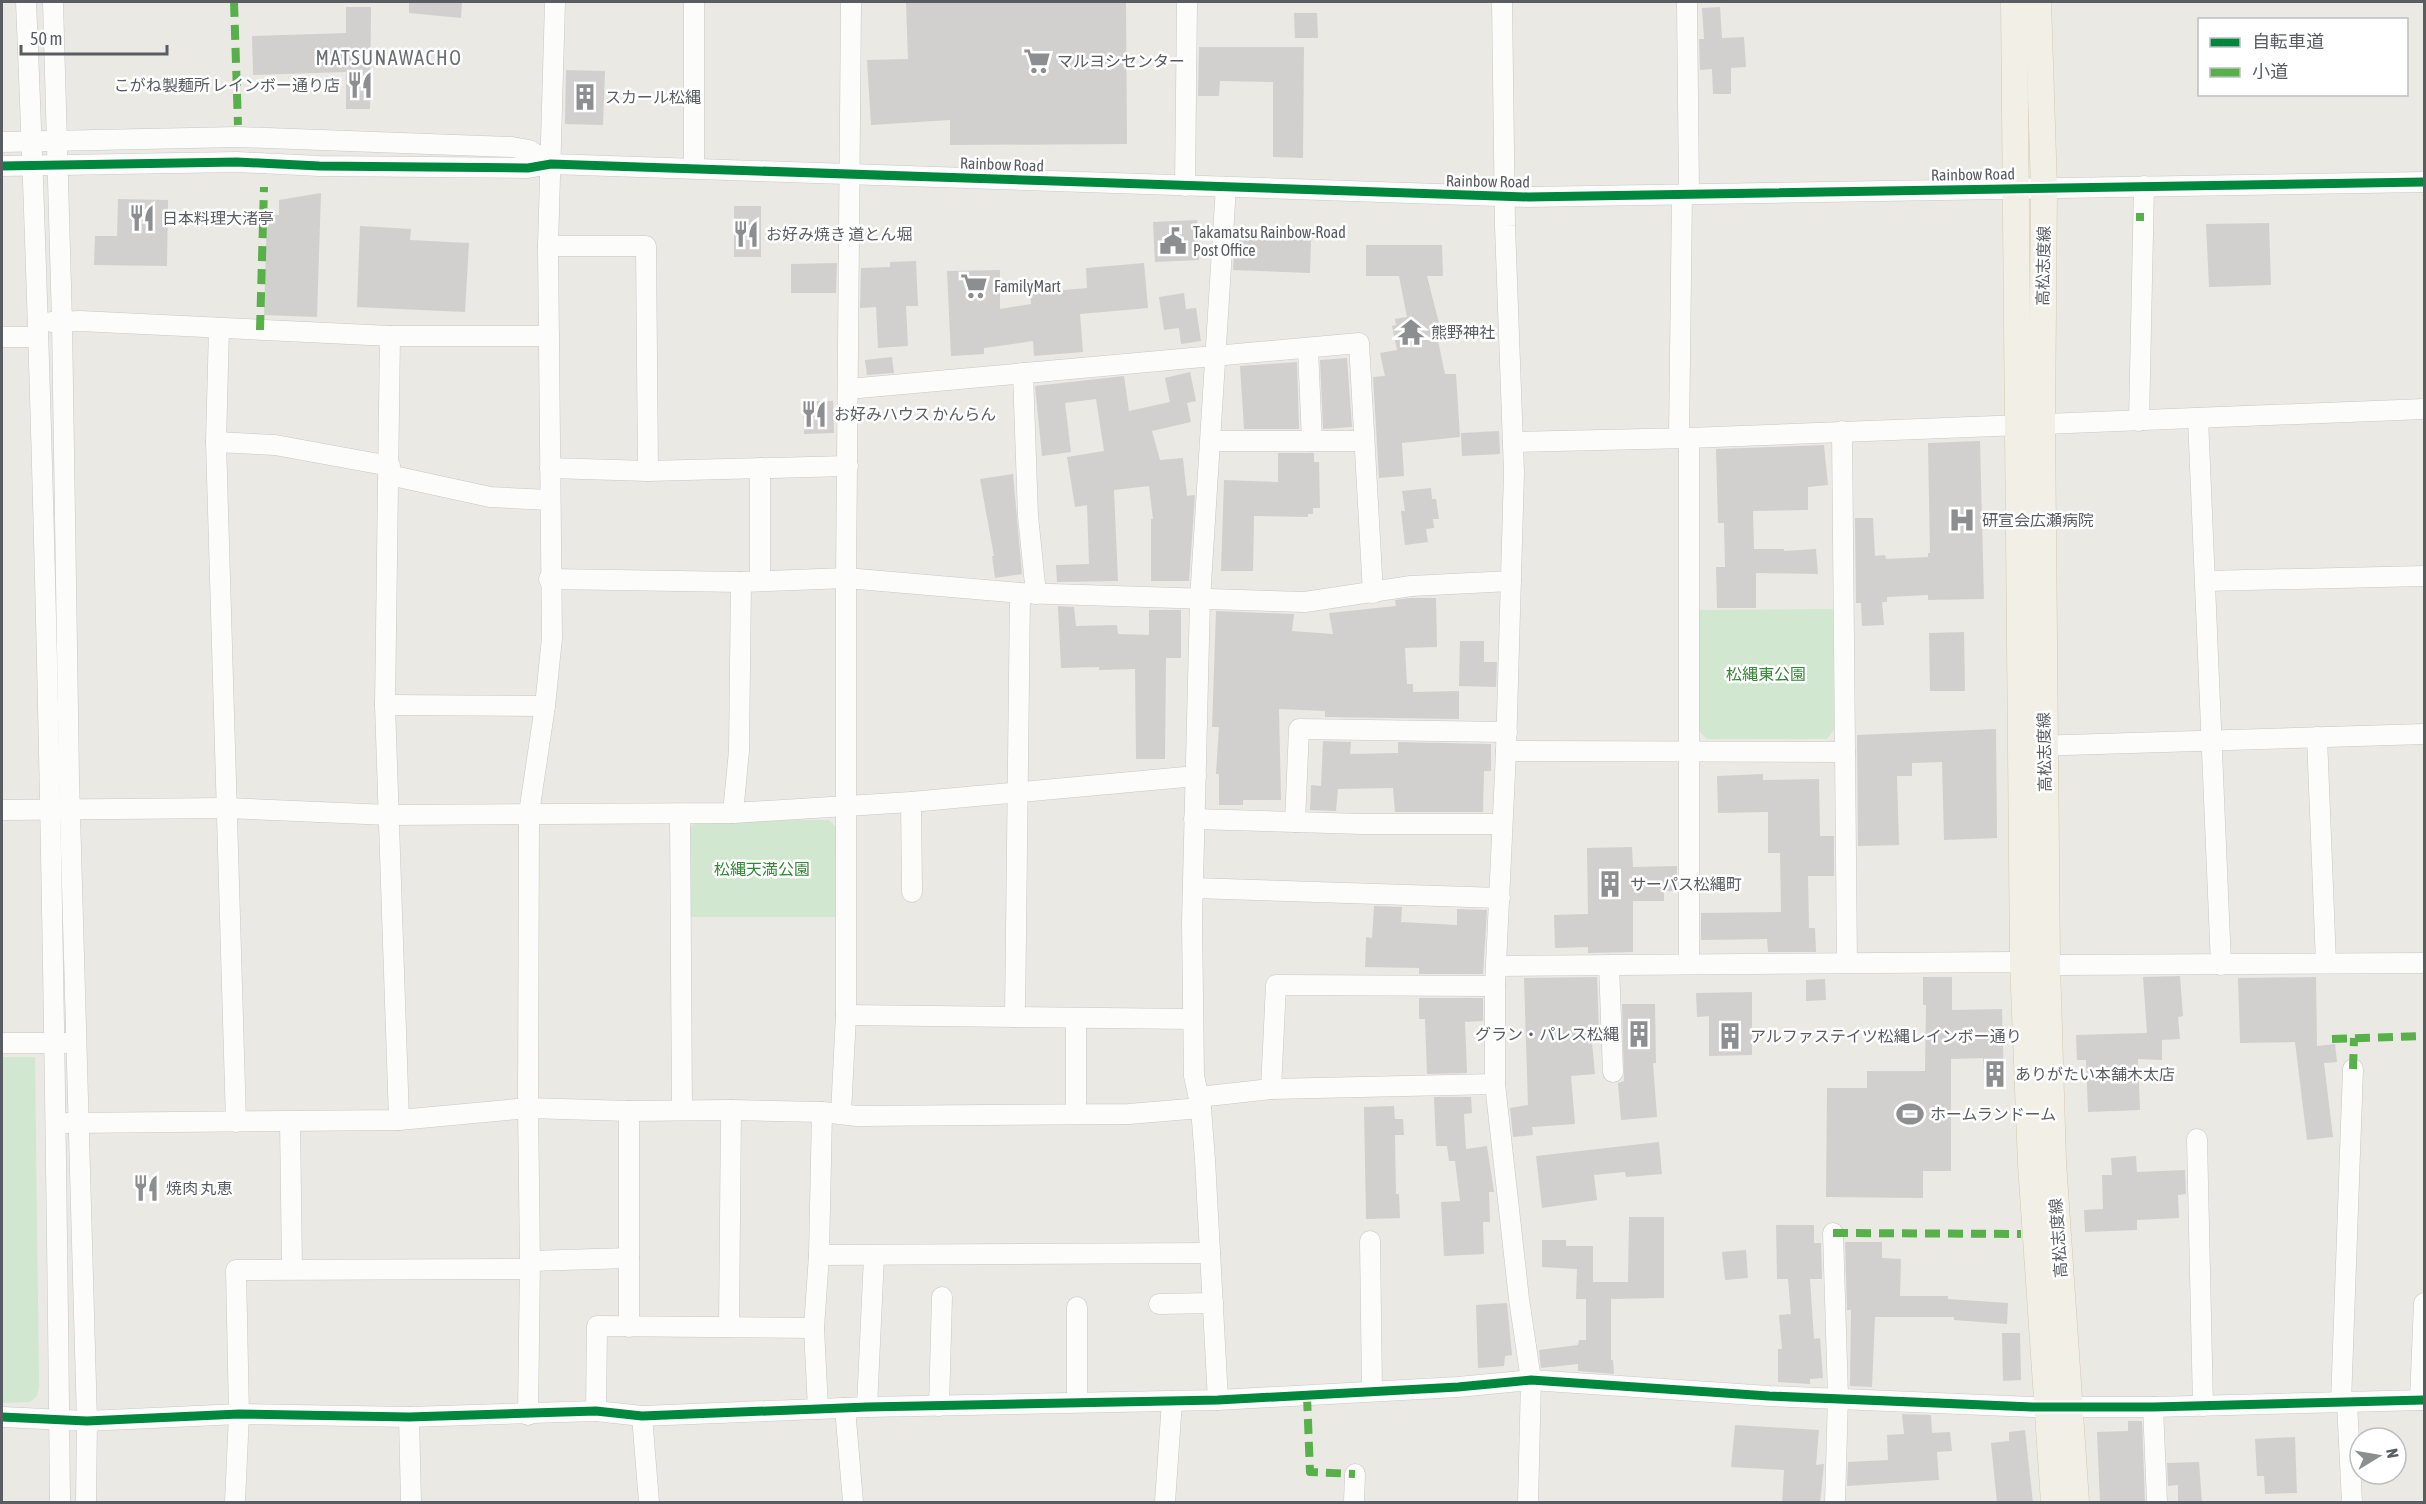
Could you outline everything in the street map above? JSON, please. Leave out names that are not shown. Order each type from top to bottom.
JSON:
[{"type":"main road","name":"高松志度線","points":[[2014,2],[2016,189],[2030,424],[2035,963],[2058,1408],[2054,1503]]},
{"type":"main road","name":"高松志度線","points":[[2030,424],[2044,188],[2038,2]]},
{"type":"main road","name":"高松志度線","points":[[2058,1408],[2076,1503]]},
{"type":"street","points":[[26,2],[34,166],[55,1043],[60,1503]]},
{"type":"street","points":[[53,2],[62,322],[76,1043],[87,1420],[86,1503]]},
{"type":"street","points":[[528,1415],[529,813],[545,706],[552,639],[549,579],[548,246],[555,2]]},
{"type":"street","points":[[694,2],[694,168]]},
{"type":"street","points":[[818,1409],[814,1328],[819,1255],[831,1113],[846,1015],[846,578],[851,2]]},
{"type":"street","points":[[1185,186],[1187,2]]},
{"type":"street","points":[[1502,2],[1504,197],[1513,442],[1507,741],[1498,966],[1495,986],[1495,1084],[1519,1299],[1532,1380],[1528,1503]]},
{"type":"street","points":[[1687,2],[1684,438],[1689,752],[1689,964]]},
{"type":"street","points":[[2,142],[238,137],[501,146],[529,150],[551,164]]},
{"type":"street","name":"Rainbow Road","points":[[2,166],[237,162],[319,166],[528,168],[551,164],[1504,197],[2424,182]]},
{"type":"street","points":[[2139,421],[2144,186]]},
{"type":"street","points":[[1218,1400],[1200,1102],[1194,1076],[1191,1020],[1200,600],[1226,188]]},
{"type":"street","points":[[548,246],[645,246],[648,471]]},
{"type":"street","points":[[2,337],[62,322],[390,336],[549,336]]},
{"type":"street","points":[[219,328],[216,442],[236,1122]]},
{"type":"street","points":[[390,336],[385,705],[399,1120]]},
{"type":"street","points":[[848,389],[1215,354],[1308,349],[1359,343],[1372,593]]},
{"type":"street","points":[[1308,349],[1312,441]]},
{"type":"street","points":[[1015,1017],[1019,791],[1028,594],[1023,373]]},
{"type":"street","points":[[1513,442],[1684,438],[2424,409]]},
{"type":"street","points":[[2198,418],[2214,740],[2221,965]]},
{"type":"street","points":[[1842,431],[1847,963]]},
{"type":"street","points":[[1210,441],[1364,441]]},
{"type":"street","points":[[216,442],[275,445],[490,497],[549,500]]},
{"type":"street","points":[[550,468],[648,471],[848,466]]},
{"type":"street","points":[[733,813],[760,468]]},
{"type":"street","points":[[2206,581],[2424,576]]},
{"type":"street","points":[[549,579],[750,582],[846,578],[1028,594],[1305,602],[1411,586],[1511,580]]},
{"type":"street","points":[[385,705],[545,706]]},
{"type":"street","points":[[1295,822],[1299,729],[1689,752],[1845,752]]},
{"type":"street","points":[[2033,746],[2424,734]]},
{"type":"street","points":[[2317,737],[2326,963]]},
{"type":"street","points":[[2,810],[71,812],[227,808],[389,814],[733,813],[911,802],[1196,776]]},
{"type":"street","points":[[911,802],[912,892]]},
{"type":"street","points":[[680,814],[682,1109]]},
{"type":"street","points":[[1194,819],[1502,824]]},
{"type":"street","points":[[1193,888],[1500,898]]},
{"type":"street","points":[[1498,966],[1847,963],[2221,965],[2424,963]]},
{"type":"street","points":[[1609,965],[1613,1072]]},
{"type":"street","points":[[1271,1089],[1276,985],[1495,986]]},
{"type":"street","points":[[846,1015],[1191,1020]]},
{"type":"street","points":[[1076,1018],[1076,1114]]},
{"type":"street","points":[[2,1043],[76,1043]]},
{"type":"street","points":[[2352,1503],[2344,1403],[2354,1069]]},
{"type":"street","points":[[56,1123],[399,1120],[528,1108],[629,1112],[682,1109],[731,1110],[857,1116],[1129,1114],[1271,1089],[1495,1084]]},
{"type":"street","points":[[729,1327],[731,1110]]},
{"type":"street","points":[[628,1327],[629,1112]]},
{"type":"street","points":[[290,1122],[292,1268]]},
{"type":"street","points":[[2197,1138],[2203,1406]]},
{"type":"street","points":[[1833,1233],[1838,1397],[1834,1503]]},
{"type":"street","points":[[1370,1241],[1372,1391]]},
{"type":"street","points":[[819,1255],[1210,1253]]},
{"type":"street","points":[[867,1407],[874,1256]]},
{"type":"street","points":[[235,1503],[239,1414],[236,1270],[530,1265],[629,1258]]},
{"type":"street","points":[[939,1406],[942,1297]]},
{"type":"street","points":[[1158,1304],[1213,1303]]},
{"type":"street","points":[[2,1417],[87,1420],[239,1414],[409,1417],[528,1415],[596,1411],[642,1416],[867,1407],[1218,1400],[1458,1387],[1532,1380],[1769,1396],[1838,1397],[2058,1408],[2422,1400],[2424,1303]]},
{"type":"street","points":[[1077,1307],[1077,1402]]},
{"type":"street","points":[[596,1411],[597,1326],[814,1328]]},
{"type":"street","points":[[1165,1503],[1172,1401]]},
{"type":"street","points":[[2153,1407],[2157,1503]]},
{"type":"street","points":[[844,1408],[853,1503]]},
{"type":"street","points":[[642,1416],[649,1503]]},
{"type":"street","points":[[409,1417],[411,1503]]},
{"type":"street","points":[[1354,1503],[1356,1474]]},
{"type":"green space","name":"松縄東公園","points":[[1833,609],[1834,730],[1827,739],[1707,739],[1699,731],[1698,610]]},
{"type":"green space","name":"松縄天満公園","points":[[697,820],[829,820],[836,827],[835,917],[688,917],[689,829]]},
{"type":"green space","points":[[2,1057],[35,1057],[39,1387],[37,1396],[30,1402],[2,1403]]},
{"type":"building","points":[[409,2],[462,2],[461,18],[409,13]]},
{"type":"building","points":[[1126,2],[1127,144],[950,145],[950,120],[871,125],[867,60],[908,59],[906,3]]},
{"type":"building","points":[[346,7],[371,7],[370,109],[346,109],[346,72],[253,75],[252,36],[346,33]]},
{"type":"building","points":[[1720,7],[1722,38],[1744,37],[1746,67],[1731,68],[1731,94],[1713,94],[1712,69],[1700,70],[1699,39],[1704,39],[1702,8]]},
{"type":"building","points":[[1294,13],[1317,13],[1318,38],[1295,38]]},
{"type":"building","points":[[1199,47],[1304,47],[1303,158],[1273,157],[1273,82],[1220,81],[1219,96],[1198,96]]},
{"type":"building","name":"スカール松縄","points":[[566,70],[605,71],[603,125],[565,124]]},
{"type":"building","points":[[321,193],[317,317],[264,315],[267,214],[279,215],[279,200]]},
{"type":"building","name":"日本料理大渚亭","points":[[118,199],[168,200],[167,266],[94,265],[95,236],[117,236]]},
{"type":"building","points":[[734,206],[761,206],[761,257],[734,257]]},
{"type":"building","points":[[1197,220],[1199,260],[1155,262],[1153,222]]},
{"type":"building","points":[[2269,223],[2271,285],[2209,287],[2206,224]]},
{"type":"building","points":[[360,226],[411,229],[410,240],[469,243],[465,312],[357,307]]},
{"type":"building","points":[[1235,236],[1311,239],[1310,273],[1233,270]]},
{"type":"building","points":[[1366,245],[1442,245],[1443,276],[1427,276],[1442,335],[1437,336],[1445,374],[1456,374],[1460,437],[1402,443],[1404,476],[1379,478],[1373,377],[1385,376],[1380,353],[1397,350],[1392,326],[1396,325],[1395,319],[1407,317],[1399,276],[1366,276]]},
{"type":"building","points":[[916,261],[918,306],[906,306],[908,346],[878,348],[876,307],[860,308],[861,268],[890,267],[890,262]]},
{"type":"building","points":[[837,263],[836,293],[791,293],[791,264]]},
{"type":"building","points":[[1144,263],[1148,308],[1080,314],[1083,352],[1034,356],[1033,341],[984,348],[984,354],[951,356],[947,271],[1000,270],[1000,309],[1031,304],[1030,293],[1087,288],[1086,268]]},
{"type":"building","points":[[1184,293],[1186,309],[1196,308],[1201,341],[1181,344],[1179,328],[1164,330],[1159,297]]},
{"type":"building","points":[[892,357],[894,373],[867,375],[865,360]]},
{"type":"building","points":[[1347,358],[1352,427],[1323,429],[1320,360]]},
{"type":"building","points":[[1297,362],[1299,429],[1244,429],[1240,366]]},
{"type":"building","points":[[1190,372],[1196,401],[1187,403],[1191,422],[1152,431],[1160,460],[1183,458],[1187,496],[1195,495],[1189,581],[1151,581],[1151,519],[1153,519],[1149,486],[1114,490],[1118,581],[1057,582],[1056,565],[1089,564],[1087,505],[1075,507],[1067,457],[1104,451],[1096,399],[1065,403],[1071,452],[1042,456],[1035,386],[1124,376],[1129,411],[1170,402],[1165,378]]},
{"type":"building","points":[[803,401],[833,401],[834,433],[804,434]]},
{"type":"building","points":[[1499,431],[1500,454],[1462,456],[1461,433]]},
{"type":"building","points":[[1980,441],[1984,599],[1928,600],[1928,595],[1887,597],[1887,602],[1882,602],[1884,625],[1862,626],[1861,603],[1856,603],[1855,518],[1873,518],[1875,556],[1885,555],[1886,559],[1928,557],[1930,553],[1928,443]]},
{"type":"building","points":[[1824,445],[1828,485],[1808,487],[1808,510],[1753,511],[1754,549],[1784,549],[1784,551],[1816,549],[1818,574],[1756,573],[1756,608],[1717,608],[1716,567],[1725,567],[1724,523],[1718,523],[1716,449]]},
{"type":"building","points":[[1278,453],[1314,453],[1314,462],[1319,462],[1320,508],[1313,508],[1313,514],[1308,514],[1308,517],[1254,516],[1253,571],[1221,571],[1224,480],[1278,482]]},
{"type":"building","points":[[1013,474],[1022,574],[995,578],[992,556],[994,556],[980,479]]},
{"type":"building","points":[[1431,488],[1432,499],[1436,499],[1439,519],[1433,519],[1434,528],[1426,529],[1428,542],[1405,545],[1401,511],[1405,511],[1402,491]]},
{"type":"building","points":[[1436,598],[1437,647],[1405,648],[1407,684],[1413,684],[1413,692],[1459,691],[1459,719],[1325,717],[1325,711],[1279,709],[1281,800],[1243,800],[1243,805],[1219,805],[1219,774],[1216,774],[1219,727],[1212,727],[1216,611],[1294,614],[1292,631],[1333,634],[1329,613],[1396,606],[1395,600]]},
{"type":"building","points":[[1058,606],[1074,607],[1076,626],[1117,625],[1118,634],[1149,635],[1149,610],[1181,610],[1181,658],[1166,658],[1165,759],[1136,759],[1135,669],[1061,668]]},
{"type":"building","points":[[1964,632],[1965,691],[1930,691],[1929,633]]},
{"type":"building","points":[[1460,641],[1484,641],[1484,662],[1497,662],[1496,687],[1459,686]]},
{"type":"building","points":[[1996,729],[1997,838],[1944,840],[1942,762],[1912,763],[1912,776],[1897,776],[1899,845],[1858,846],[1857,735]]},
{"type":"building","points":[[1323,741],[1351,742],[1350,754],[1398,753],[1398,742],[1491,744],[1491,771],[1484,771],[1483,812],[1395,812],[1393,788],[1338,789],[1336,811],[1310,810],[1311,785],[1321,786]]},
{"type":"building","points":[[1763,774],[1763,780],[1819,779],[1820,836],[1834,836],[1834,876],[1808,876],[1809,928],[1815,928],[1816,952],[1768,952],[1767,939],[1701,940],[1701,913],[1781,912],[1780,853],[1768,853],[1768,812],[1718,813],[1717,776]]},
{"type":"building","name":"サーパス松縄町","points":[[1632,847],[1633,867],[1677,866],[1677,891],[1664,891],[1664,901],[1633,901],[1633,952],[1588,953],[1588,947],[1555,948],[1554,915],[1588,914],[1587,848]]},
{"type":"building","points":[[1374,906],[1402,907],[1401,922],[1457,925],[1457,909],[1487,910],[1483,974],[1419,974],[1419,968],[1365,967],[1366,937],[1372,938]]},
{"type":"building","points":[[2180,976],[2183,1016],[2178,1017],[2180,1039],[2162,1040],[2162,1060],[2138,1059],[2140,1110],[2088,1112],[2086,1060],[2077,1060],[2076,1035],[2147,1033],[2143,977]]},
{"type":"building","points":[[1597,977],[1599,1032],[1591,1032],[1595,1074],[1571,1076],[1575,1124],[1532,1127],[1533,1135],[1513,1137],[1510,1108],[1528,1105],[1524,978]]},
{"type":"building","points":[[1923,977],[1952,977],[1952,1010],[2002,1009],[2004,1080],[1985,1081],[1983,1058],[1951,1059],[1951,1171],[1923,1171],[1923,1198],[1826,1197],[1827,1088],[1867,1088],[1867,1071],[1925,1071],[1926,1005],[1923,1005]]},
{"type":"building","points":[[2316,977],[2317,1046],[2335,1044],[2337,1062],[2324,1063],[2333,1137],[2307,1140],[2295,1042],[2240,1043],[2238,978]]},
{"type":"building","points":[[1825,979],[1826,1000],[1806,1001],[1806,980]]},
{"type":"building","name":"アルファステイツ松縄レインボー通り","points":[[1752,992],[1752,1055],[1709,1056],[1709,1016],[1697,1017],[1696,993]]},
{"type":"building","points":[[1419,998],[1483,998],[1483,1021],[1465,1022],[1467,1073],[1427,1074],[1425,1019],[1419,1019]]},
{"type":"building","points":[[1622,1004],[1655,1004],[1656,1063],[1653,1063],[1657,1117],[1621,1120],[1618,1083],[1624,1081]]},
{"type":"building","points":[[1434,1097],[1471,1097],[1472,1113],[1464,1114],[1466,1149],[1487,1146],[1494,1192],[1489,1192],[1490,1222],[1483,1222],[1484,1254],[1444,1256],[1441,1202],[1460,1201],[1455,1161],[1449,1161],[1447,1146],[1436,1146]]},
{"type":"building","points":[[1394,1106],[1395,1119],[1403,1119],[1404,1135],[1395,1135],[1396,1194],[1399,1194],[1400,1218],[1366,1219],[1364,1107]]},
{"type":"building","points":[[1659,1142],[1662,1174],[1626,1177],[1625,1172],[1594,1175],[1597,1200],[1542,1208],[1536,1156]]},
{"type":"building","points":[[2136,1156],[2137,1172],[2185,1170],[2186,1194],[2178,1195],[2179,1218],[2137,1220],[2137,1230],[2085,1232],[2084,1210],[2103,1209],[2102,1175],[2112,1175],[2111,1158]]},
{"type":"building","points":[[1629,1217],[1664,1217],[1664,1298],[1611,1299],[1611,1360],[1613,1360],[1614,1374],[1578,1371],[1578,1364],[1541,1368],[1539,1350],[1578,1345],[1579,1340],[1586,1340],[1586,1299],[1576,1299],[1577,1269],[1542,1267],[1542,1240],[1566,1240],[1566,1246],[1593,1246],[1593,1282],[1628,1282]]},
{"type":"building","points":[[1776,1225],[1814,1225],[1814,1243],[1821,1243],[1822,1279],[1810,1279],[1814,1339],[1820,1338],[1823,1378],[1810,1379],[1810,1384],[1778,1382],[1778,1349],[1782,1349],[1779,1315],[1791,1314],[1788,1279],[1777,1279]]},
{"type":"building","points":[[1845,1242],[1882,1242],[1882,1258],[1901,1259],[1900,1296],[1948,1296],[1948,1299],[2008,1303],[2007,1324],[1954,1320],[1954,1317],[1875,1317],[1872,1387],[1850,1386],[1851,1310],[1847,1310]]},
{"type":"building","points":[[1746,1250],[1748,1278],[1725,1280],[1722,1252]]},
{"type":"building","points":[[1507,1303],[1512,1355],[1505,1356],[1504,1366],[1478,1368],[1476,1305]]},
{"type":"building","points":[[2002,1333],[2020,1333],[2021,1380],[2003,1381]]},
{"type":"building","points":[[1902,1414],[1931,1415],[1932,1433],[1950,1432],[1952,1451],[1937,1452],[1939,1480],[1847,1486],[1848,1462],[1888,1460],[1887,1435],[1904,1434]]},
{"type":"building","points":[[2128,1421],[2142,1421],[2145,1503],[2100,1503],[2097,1432],[2128,1431]]},
{"type":"building","points":[[1735,1425],[1819,1430],[1816,1465],[1824,1464],[1820,1503],[1782,1503],[1784,1470],[1731,1467]]},
{"type":"building","points":[[2025,1430],[2033,1503],[1997,1503],[1991,1443],[2009,1441],[2009,1432]]},
{"type":"building","points":[[2295,1437],[2297,1493],[2265,1494],[2264,1476],[2257,1476],[2255,1439]]},
{"type":"building","points":[[2199,1462],[2202,1503],[2178,1503],[2178,1485],[2168,1486],[2167,1463]]},
{"type":"marked path","points":[[234,2],[238,125]]},
{"type":"marked path","points":[[260,330],[264,187]]},
{"type":"marked path","points":[[2136,217],[2144,217]]},
{"type":"marked path","points":[[2332,1039],[2424,1036]]},
{"type":"marked path","points":[[2353,1069],[2354,1038]]},
{"type":"marked path","points":[[1833,1233],[2021,1234]]},
{"type":"marked path","points":[[1307,1396],[1310,1472],[1355,1474]]},
{"type":"cycle path","points":[[2,166],[237,162],[319,166],[528,168],[551,164],[1528,197],[2424,182]]},
{"type":"cycle path","points":[[2,1417],[87,1421],[239,1414],[409,1417],[596,1411],[642,1416],[867,1407],[1218,1400],[1458,1387],[1531,1380],[1769,1396],[2032,1407],[2153,1407],[2424,1400]]},
{"type":"place","name":"マルヨシセンター","points":[[1037,61]]},
{"type":"place","name":"こがね製麺所 レインボー通り店","points":[[360,85]]},
{"type":"place","name":"スカール松縄","points":[[585,97]]},
{"type":"place","name":"日本料理大渚亭","points":[[142,218]]},
{"type":"place","name":"お好み焼き 道とん堀","points":[[746,234]]},
{"type":"place","name":"Takamatsu Rainbow-Road Post Office","points":[[1173,241]]},
{"type":"place","name":"FamilyMart","points":[[974,286]]},
{"type":"place","name":"熊野神社","points":[[1411,332]]},
{"type":"place","name":"お好みハウス かんらん","points":[[814,414]]},
{"type":"place","name":"研宣会広瀬病院","points":[[1962,520]]},
{"type":"place","name":"サーパス松縄町","points":[[1610,884]]},
{"type":"place","name":"グラン・パレス松縄","points":[[1639,1034]]},
{"type":"place","name":"アルファステイツ松縄レインボー通り","points":[[1730,1036]]},
{"type":"place","name":"ありがたい本舗木太店","points":[[1995,1074]]},
{"type":"place","name":"ホームランドーム","points":[[1910,1114]]},
{"type":"place","name":"焼肉 丸恵","points":[[146,1188]]},
{"type":"district","name":"MATSUNAWACHO","points":[[389,57]]}]
